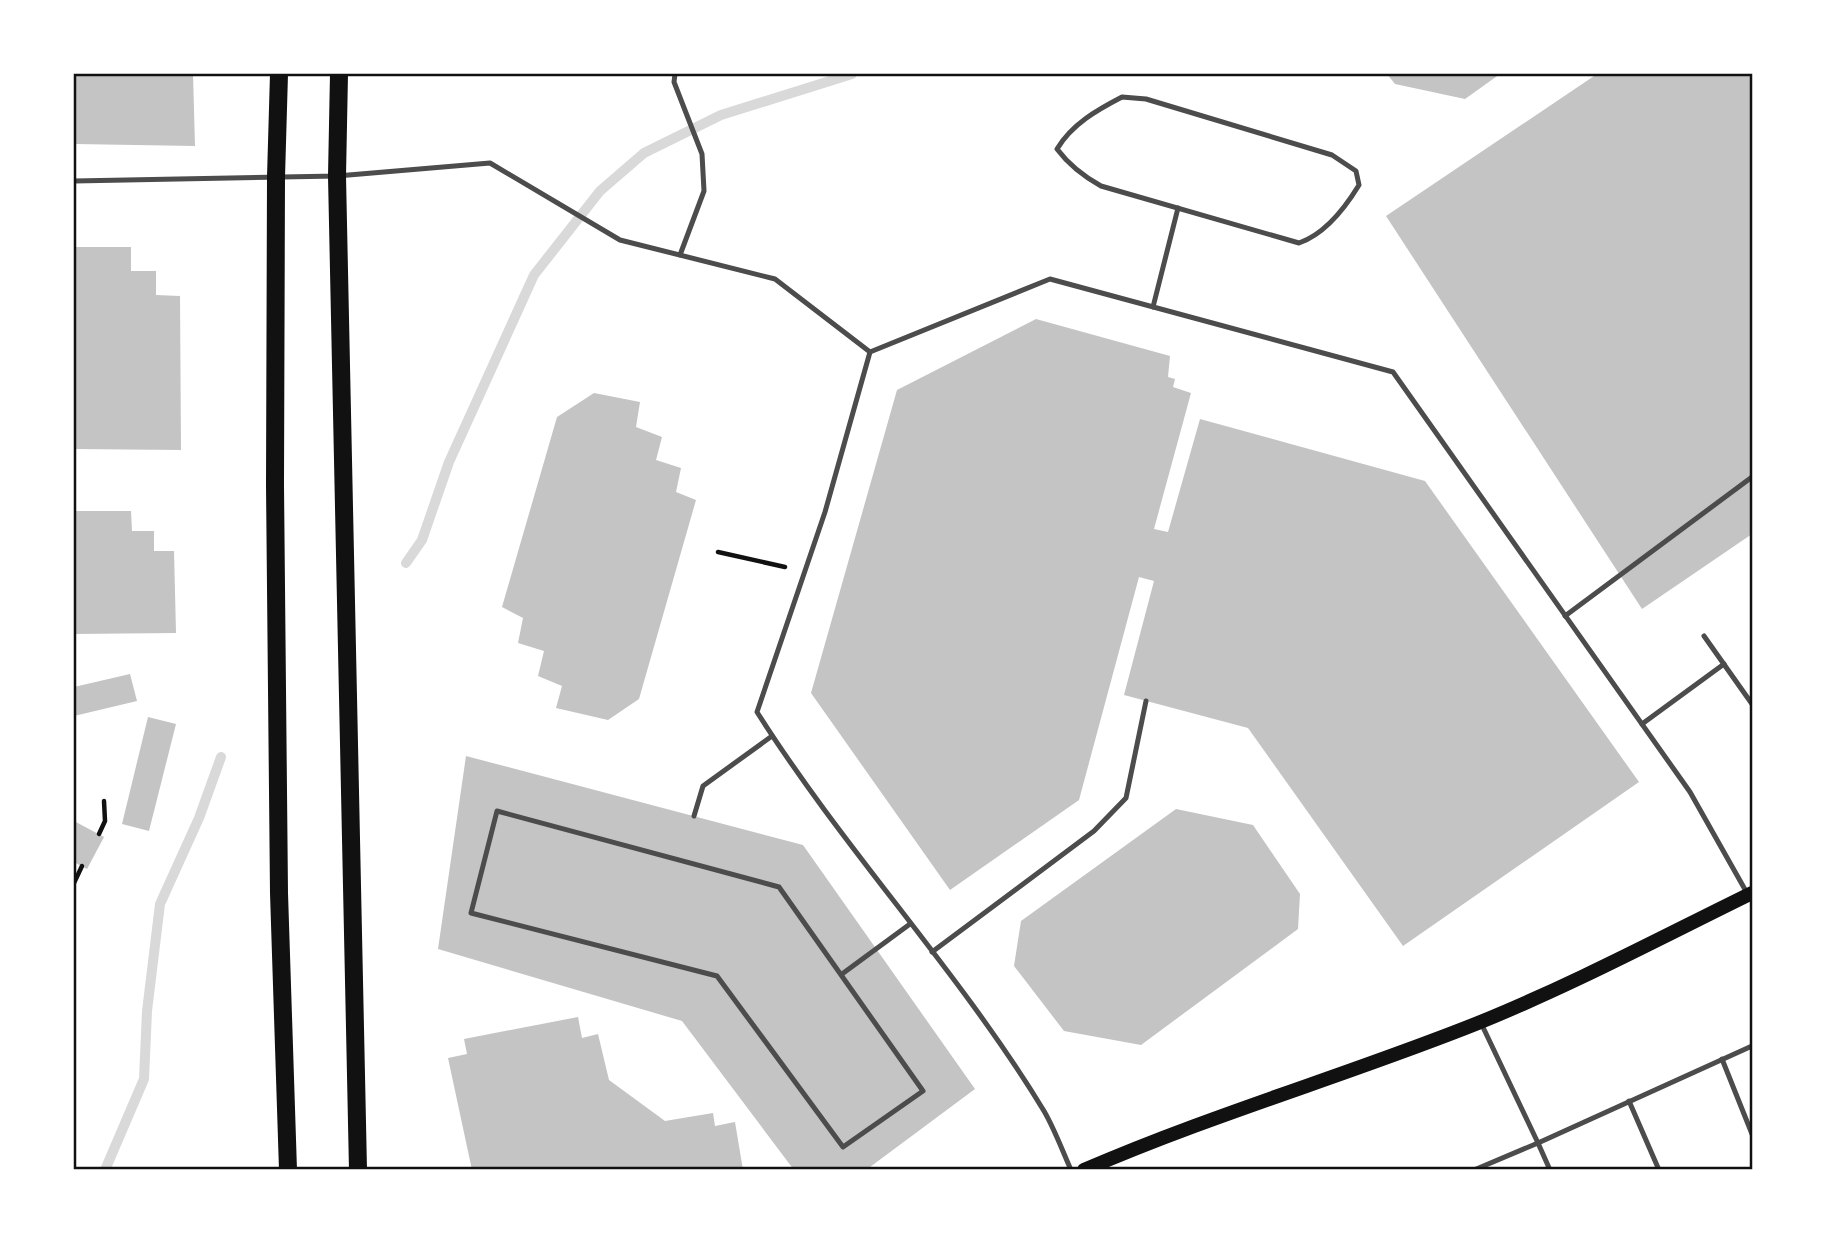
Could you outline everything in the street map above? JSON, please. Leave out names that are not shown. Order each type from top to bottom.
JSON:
[{"type":"main road","points":[[279,74],[275,499],[279,893],[288,1170]]},
{"type":"main road","points":[[339,74],[337,176],[358,1170]]},
{"type":"main road","points":[[1084,1170],[1201,1124],[1385,1059],[1480,1022],[1566,984],[1751,894]]},
{"type":"lane","points":[[675,74],[674,82],[702,155],[704,191],[680,255]]},
{"type":"lane","points":[[1122,97],[1146,99],[1332,155],[1356,171],[1359,185],[1347,204],[1312,239],[1299,243],[1178,208],[1101,186],[1086,177],[1057,149],[1066,135],[1098,109],[1122,97]]},
{"type":"lane","points":[[74,181],[337,176],[490,163],[620,240],[775,279],[870,352]]},
{"type":"lane","points":[[1153,307],[1178,208]]},
{"type":"lane","points":[[870,352],[1050,279],[1393,372],[1690,792],[1751,894]]},
{"type":"lane","points":[[870,352],[825,512],[757,712],[910,924],[979,1010],[1038,1102],[1071,1170]]},
{"type":"lane","points":[[1565,616],[1752,477]]},
{"type":"lane","points":[[1703,636],[1752,704]]},
{"type":"lane","points":[[1642,723],[1724,664]]},
{"type":"lane","points":[[932,951],[1094,831],[1126,798],[1146,701]]},
{"type":"lane","points":[[694,816],[703,786],[772,736]]},
{"type":"lane","points":[[497,811],[779,887],[842,974],[923,1091],[843,1147],[718,976],[471,913],[497,811]]},
{"type":"lane","points":[[842,974],[910,924]]},
{"type":"lane","points":[[1480,1022],[1550,1170]]},
{"type":"lane","points":[[1474,1170],[1752,1046]]},
{"type":"lane","points":[[1722,1059],[1752,1134]]},
{"type":"lane","points":[[1629,1101],[1659,1170]]},
{"type":"path","points":[[718,552],[805,571]]},
{"type":"path","points":[[99,834],[105,821],[104,801]]},
{"type":"path","points":[[74,883],[82,866]]},
{"type":"building","points":[[75,74],[193,74],[195,146],[75,144]]},
{"type":"building","points":[[1387,74],[1500,74],[1465,99],[1395,84]]},
{"type":"building","points":[[1597,74],[1752,74],[1752,534],[1642,609],[1386,216]]},
{"type":"building","points":[[74,247],[131,247],[131,271],[156,271],[156,295],[180,296],[181,450],[74,449]]},
{"type":"building","points":[[1036,319],[1170,356],[1168,377],[1175,379],[1173,387],[1191,393],[1154,529],[1168,532],[1200,419],[1425,481],[1639,782],[1403,946],[1248,728],[1124,695],[1154,581],[1139,577],[1079,800],[950,890],[811,693],[897,390]]},
{"type":"building","points":[[594,393],[640,402],[636,427],[662,437],[656,460],[681,468],[676,492],[696,500],[639,699],[608,720],[556,708],[562,686],[538,676],[544,651],[518,643],[523,618],[502,607],[557,417]]},
{"type":"building","points":[[74,511],[131,511],[132,531],[154,531],[154,551],[174,551],[176,633],[74,634]]},
{"type":"building","points":[[130,674],[137,701],[74,716],[74,687]]},
{"type":"building","points":[[148,717],[176,724],[149,831],[122,824]]},
{"type":"building","points":[[466,756],[803,845],[975,1089],[866,1170],[794,1170],[682,1021],[438,949]]},
{"type":"building","points":[[1176,809],[1253,825],[1300,894],[1298,929],[1141,1045],[1064,1031],[1014,966],[1021,921]]},
{"type":"building","points":[[74,821],[104,837],[87,869],[74,862]]},
{"type":"building","points":[[578,1017],[582,1038],[598,1034],[609,1080],[665,1121],[713,1113],[715,1126],[735,1122],[743,1170],[472,1170],[448,1058],[467,1054],[464,1039]]},
{"type":"waterway","points":[[406,563],[422,540],[449,462],[534,275],[600,191],[644,153],[721,115],[852,74]]},
{"type":"waterway","points":[[105,1170],[144,1079],[147,1011],[160,904],[199,818],[221,757]]}]
